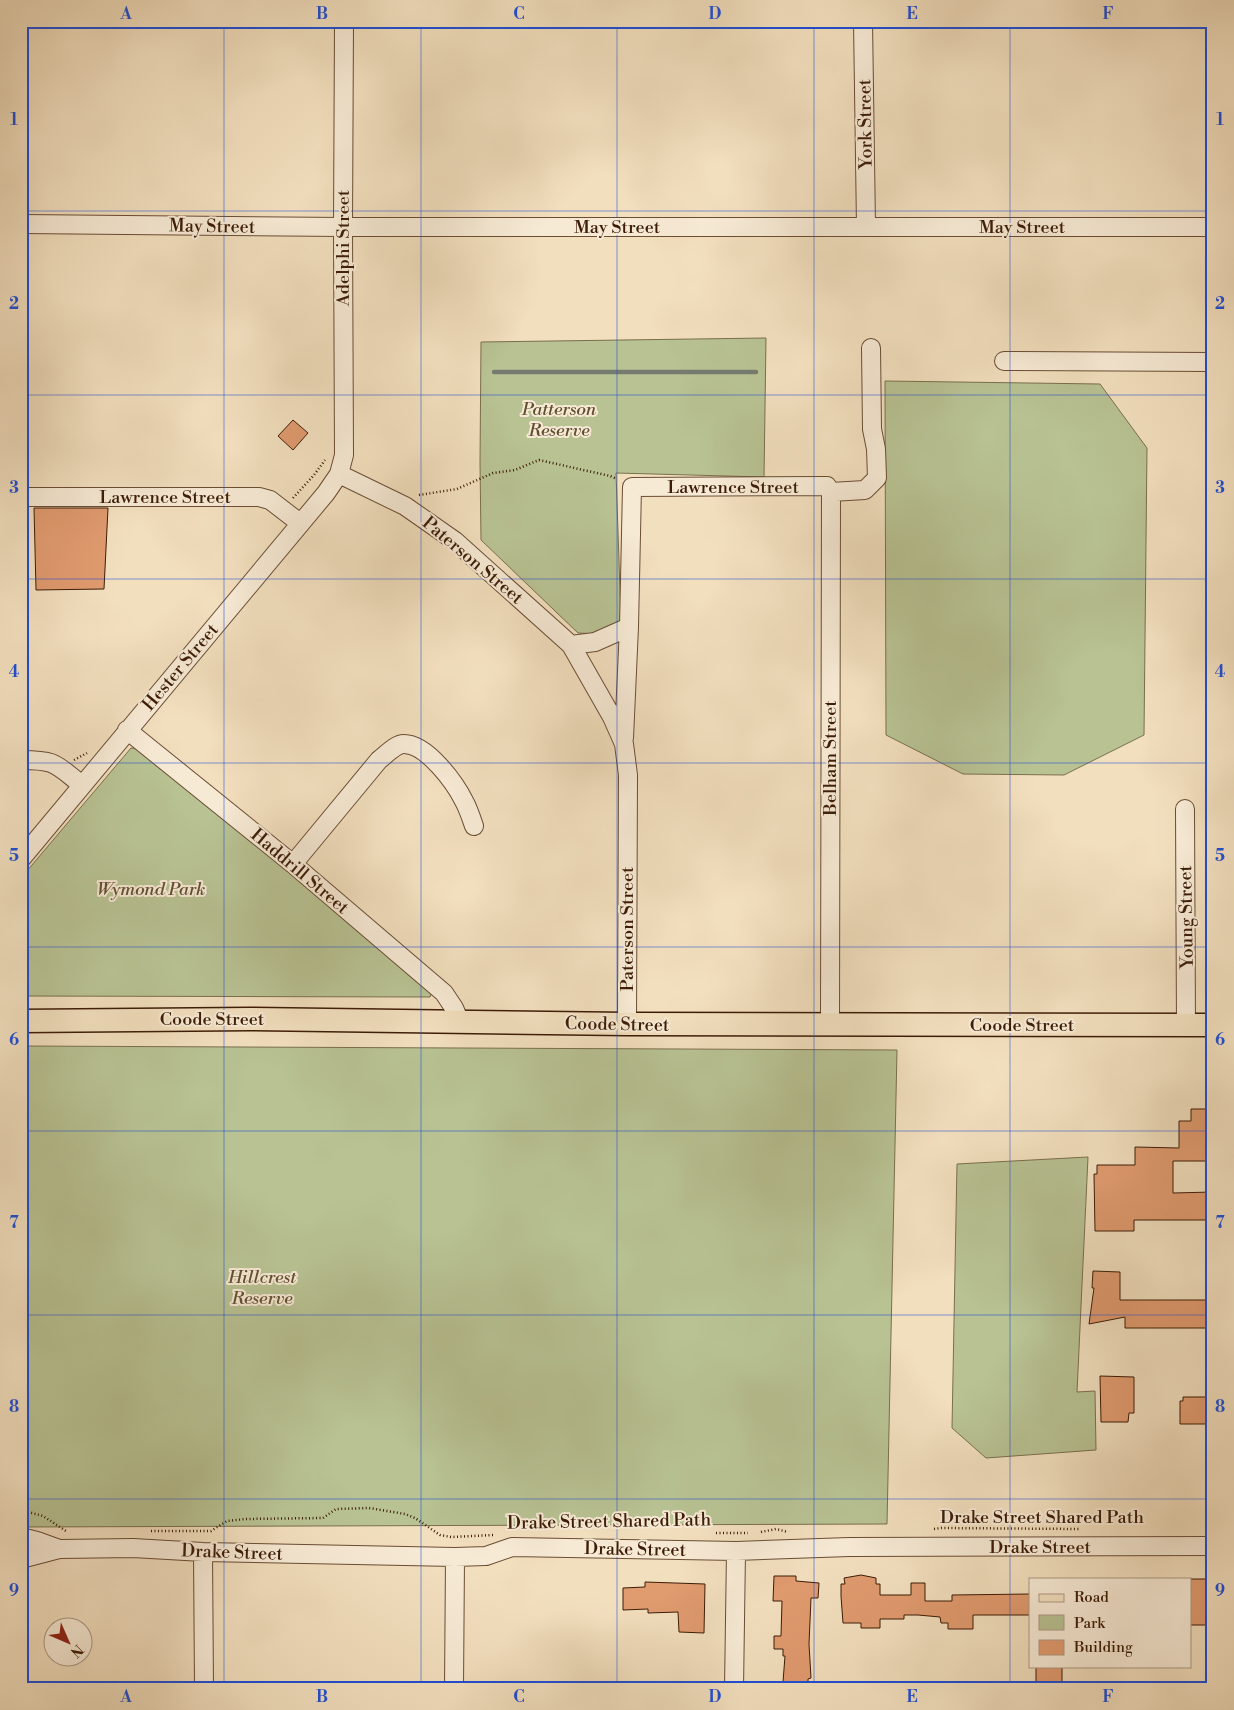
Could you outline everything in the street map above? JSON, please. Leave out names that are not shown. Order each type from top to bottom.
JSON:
[{"type":"main road","name":"Coode Street","points":[[21,1021],[259,1019],[627,1024],[1213,1025]]},
{"type":"street","name":"Adelphi Street","points":[[340,474],[344,455],[344,21]]},
{"type":"street","name":"York Street","points":[[863,21],[866,227]]},
{"type":"street","name":"May Street","points":[[21,224],[343,227],[1213,227]]},
{"type":"street","points":[[831,492],[864,490],[877,478],[876,449],[872,429],[871,348]]},
{"type":"street","points":[[1004,361],[1213,362]]},
{"type":"street","name":"Paterson Street","points":[[340,474],[405,506],[455,541],[571,645],[612,717],[624,744]]},
{"type":"street","name":"Hester Street","points":[[21,859],[340,474]]},
{"type":"street","name":"Lawrence Street","points":[[632,487],[827,486],[831,492]]},
{"type":"street","name":"Paterson Street","points":[[627,1024],[628,774],[624,744],[632,487]]},
{"type":"street","name":"Belham Street","points":[[830,1024],[831,492]]},
{"type":"street","name":"Lawrence Street","points":[[21,497],[259,496],[277,504],[300,522]]},
{"type":"street","points":[[571,645],[595,642],[629,627]]},
{"type":"street","name":"Haddrill Street","points":[[127,730],[293,864],[444,993],[454,1008],[460,1022]]},
{"type":"street","points":[[293,864],[379,760],[394,747],[404,744],[418,748],[442,767],[464,801],[474,826]]},
{"type":"street","points":[[21,760],[50,761],[58,764],[82,785]]},
{"type":"street","name":"Young Street","points":[[1185,809],[1186,1025]]},
{"type":"street","name":"Drake Street","points":[[21,1537],[60,1549]]},
{"type":"street","name":"Drake Street","points":[[21,1558],[60,1549],[132,1548],[203,1552],[455,1557],[486,1556],[512,1547],[736,1551],[859,1547],[1213,1546]]},
{"type":"street","points":[[734,1689],[736,1551]]},
{"type":"street","points":[[203,1552],[204,1689]]},
{"type":"street","points":[[454,1689],[455,1557]]},
{"type":"path","points":[[405,506],[411,496],[457,489],[494,472],[515,470],[539,460],[610,476],[632,487]]},
{"type":"path","name":"Drake Street Shared Path","points":[[142,1531],[211,1531],[227,1521],[323,1518],[336,1509],[369,1508],[405,1514],[415,1518],[440,1535],[451,1537],[501,1535]]},
{"type":"path","points":[[21,1510],[44,1516],[64,1531],[74,1531]]},
{"type":"path","name":"Drake Street Shared Path","points":[[933,1530],[941,1528],[1084,1529]]},
{"type":"path","points":[[758,1533],[776,1530],[793,1533]]},
{"type":"path","name":"Drake Street Shared Path","points":[[709,1534],[724,1532],[750,1533]]},
{"type":"green space","name":"Patterson Reserve","points":[[766,338],[764,477],[616,473],[621,620],[600,634],[578,633],[481,540],[481,342]]},
{"type":"green space","points":[[885,381],[1100,384],[1147,448],[1144,735],[1064,775],[963,774],[886,735]]},
{"type":"green space","name":"Wymond Park","points":[[131,748],[150,751],[434,984],[430,997],[21,996],[21,878]]},
{"type":"green space","name":"Hillcrest Reserve","points":[[21,1046],[897,1050],[887,1524],[21,1527]]},
{"type":"green space","points":[[1088,1157],[1077,1392],[1095,1391],[1096,1450],[986,1458],[952,1428],[957,1164]]},
{"type":"building","points":[[293,420],[308,433],[293,450],[278,436]]},
{"type":"building","points":[[34,508],[108,508],[104,589],[36,590]]},
{"type":"building","points":[[1191,1109],[1213,1109],[1213,1161],[1173,1161],[1173,1193],[1213,1192],[1213,1220],[1134,1220],[1134,1231],[1095,1231],[1094,1174],[1097,1174],[1097,1165],[1135,1165],[1135,1147],[1179,1148],[1179,1121],[1191,1121]]},
{"type":"building","points":[[1093,1271],[1120,1272],[1120,1300],[1213,1300],[1213,1328],[1125,1328],[1125,1317],[1089,1324],[1094,1288],[1092,1288]]},
{"type":"building","points":[[1100,1376],[1134,1377],[1134,1413],[1129,1413],[1128,1422],[1101,1422]]},
{"type":"building","points":[[1183,1397],[1213,1397],[1213,1424],[1180,1424],[1180,1401],[1183,1401]]},
{"type":"building","points":[[861,1575],[876,1578],[876,1584],[880,1584],[880,1595],[911,1595],[911,1583],[925,1583],[925,1601],[952,1601],[952,1595],[1029,1594],[1029,1615],[973,1615],[973,1629],[948,1629],[948,1623],[941,1623],[940,1617],[904,1615],[904,1619],[880,1619],[880,1628],[861,1628],[861,1623],[843,1623],[841,1584],[845,1584],[844,1578]]},
{"type":"building","points":[[774,1576],[796,1576],[796,1581],[819,1583],[818,1598],[811,1598],[809,1644],[811,1678],[808,1679],[808,1689],[785,1689],[786,1683],[783,1682],[785,1656],[783,1656],[783,1649],[774,1649],[774,1636],[781,1636],[782,1601],[773,1601]]},
{"type":"building","points":[[1192,1579],[1208,1579],[1208,1597],[1213,1597],[1213,1625],[1192,1625]]},
{"type":"building","points":[[645,1582],[705,1584],[704,1633],[679,1632],[678,1612],[648,1613],[648,1609],[623,1610],[623,1588],[645,1587]]},
{"type":"building","points":[[1036,1668],[1062,1668],[1062,1684],[1036,1684]]},
{"type":"waterway","points":[[494,372],[756,372]]}]
